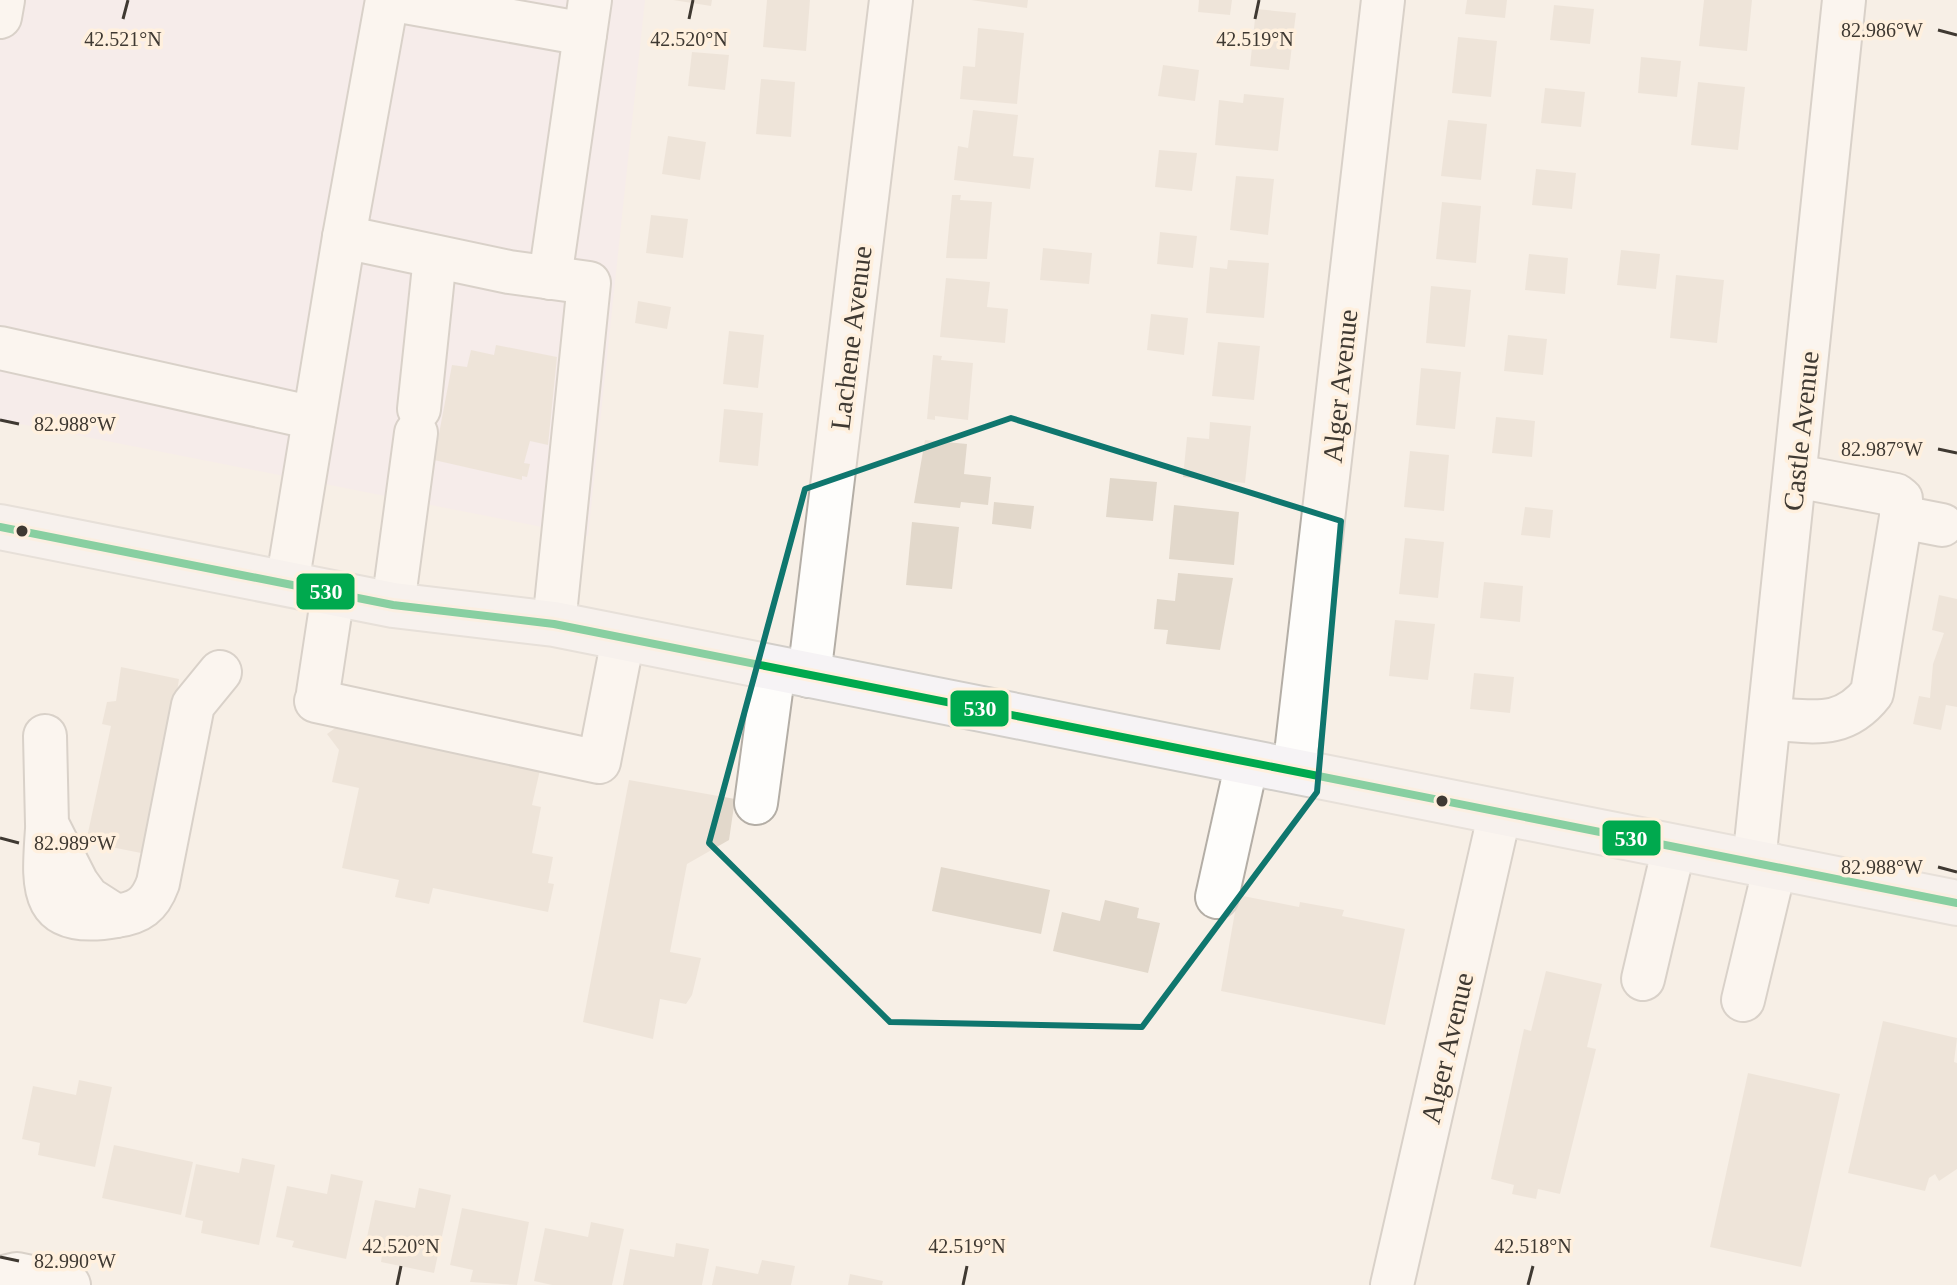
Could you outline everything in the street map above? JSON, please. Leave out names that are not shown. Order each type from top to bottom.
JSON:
[{"type":"main road","points":[[0,527],[393,605],[554,624],[1957,903]]},
{"type":"street","points":[[0,17],[3,0]]},
{"type":"street","points":[[287,584],[387,0]]},
{"type":"street","points":[[394,0],[588,17],[550,278]]},
{"type":"street","name":"Lachene Avenue","points":[[756,803],[792,672],[891,0]]},
{"type":"street","name":"Alger Avenue","points":[[1294,771],[1383,0]]},
{"type":"street","name":"Castle Avenue","points":[[1743,1000],[1765,864],[1771,719],[1844,0]]},
{"type":"street","points":[[344,237],[435,257],[589,283],[554,624]]},
{"type":"street","points":[[393,605],[418,421],[435,257]]},
{"type":"street","points":[[0,348],[314,418]]},
{"type":"street","points":[[1771,719],[1827,721],[1843,718],[1859,709],[1872,693],[1901,517],[1901,499],[1896,495],[1796,476]]},
{"type":"street","points":[[1901,517],[1942,525]]},
{"type":"street","points":[[333,594],[317,697],[599,762],[623,639]]},
{"type":"street","points":[[45,736],[47,824],[88,898],[116,916],[135,913],[154,894],[193,705],[220,672]]},
{"type":"street","points":[[1217,897],[1247,762]]},
{"type":"street","name":"Alger Avenue","points":[[1392,1285],[1500,812]]},
{"type":"street","points":[[1643,979],[1674,847]]},
{"type":"street","points":[[0,1278],[17,1274],[69,1285]]},
{"type":"highlighted area","points":[[1011,418],[1341,521],[1317,792],[1142,1027],[890,1022],[709,843],[805,489]]},
{"type":"shaded area","points":[[0,0],[645,0],[588,536],[0,420]]},
{"type":"building","points":[[673,0],[712,0],[711,6]]},
{"type":"building","points":[[767,0],[810,0],[806,51],[763,47]]},
{"type":"building","points":[[971,0],[1028,0],[1027,8]]},
{"type":"building","points":[[1199,0],[1232,0],[1230,15],[1198,12]]},
{"type":"building","points":[[1467,0],[1507,0],[1505,18],[1465,14]]},
{"type":"building","points":[[1704,0],[1752,0],[1747,51],[1699,46]]},
{"type":"building","points":[[1554,5],[1594,9],[1590,44],[1550,40]]},
{"type":"building","points":[[1256,9],[1296,13],[1289,70],[1250,66]]},
{"type":"building","points":[[978,28],[1024,33],[1017,104],[960,99],[963,66],[975,67]]},
{"type":"building","points":[[1458,37],[1497,41],[1491,97],[1452,93]]},
{"type":"building","points":[[692,52],[729,55],[725,90],[688,86]]},
{"type":"building","points":[[1641,57],[1681,61],[1677,97],[1638,93]]},
{"type":"building","points":[[1163,65],[1199,70],[1195,101],[1158,96]]},
{"type":"building","points":[[761,79],[795,82],[791,137],[756,134]]},
{"type":"building","points":[[1698,82],[1745,87],[1738,150],[1691,145]]},
{"type":"building","points":[[1545,88],[1585,92],[1581,127],[1541,123]]},
{"type":"building","points":[[1244,94],[1284,98],[1278,151],[1215,145],[1219,100],[1243,103]]},
{"type":"building","points":[[973,110],[1018,115],[1013,156],[1034,158],[1030,189],[954,180],[958,146],[968,148]]},
{"type":"building","points":[[1448,120],[1487,124],[1481,180],[1441,176]]},
{"type":"building","points":[[668,136],[706,142],[700,180],[662,174]]},
{"type":"building","points":[[1159,150],[1197,153],[1192,191],[1155,187]]},
{"type":"building","points":[[1536,169],[1576,173],[1572,209],[1532,205]]},
{"type":"building","points":[[1236,176],[1274,179],[1268,235],[1230,230]]},
{"type":"building","points":[[952,195],[961,195],[960,200],[992,202],[987,259],[946,258]]},
{"type":"building","points":[[1442,202],[1481,206],[1476,263],[1436,259]]},
{"type":"building","points":[[651,215],[688,219],[683,258],[646,253]]},
{"type":"building","points":[[1160,232],[1197,236],[1193,268],[1157,264]]},
{"type":"building","points":[[1043,248],[1092,253],[1089,284],[1040,280]]},
{"type":"building","points":[[1621,250],[1660,254],[1656,289],[1617,285]]},
{"type":"building","points":[[1529,254],[1568,258],[1565,294],[1525,290]]},
{"type":"building","points":[[1228,260],[1269,263],[1264,318],[1206,313],[1210,267],[1227,269]]},
{"type":"building","points":[[1676,275],[1724,280],[1717,343],[1670,338]]},
{"type":"building","points":[[946,278],[990,282],[987,307],[1008,309],[1005,343],[940,337]]},
{"type":"building","points":[[1431,286],[1471,290],[1465,347],[1426,343]]},
{"type":"building","points":[[638,301],[671,307],[667,329],[635,323]]},
{"type":"building","points":[[1151,314],[1188,318],[1184,355],[1147,350]]},
{"type":"building","points":[[729,331],[764,335],[758,388],[723,384]]},
{"type":"building","points":[[1508,335],[1547,339],[1543,375],[1504,371]]},
{"type":"building","points":[[1218,342],[1260,346],[1254,400],[1212,396]]},
{"type":"building","points":[[496,345],[557,357],[548,445],[530,441],[524,463],[530,464],[527,477],[522,476],[522,480],[434,460],[452,365],[467,367],[471,350],[494,355]]},
{"type":"building","points":[[933,355],[942,356],[941,360],[973,363],[968,420],[935,416],[935,420],[927,419]]},
{"type":"building","points":[[1421,368],[1461,372],[1455,429],[1416,425]]},
{"type":"building","points":[[724,409],[763,413],[758,466],[719,462]]},
{"type":"building","points":[[1496,417],[1535,421],[1532,457],[1492,453]]},
{"type":"building","points":[[1210,422],[1251,426],[1245,483],[1183,477],[1187,437],[1209,439]]},
{"type":"building","points":[[925,440],[967,444],[964,474],[991,477],[988,505],[961,502],[960,508],[914,503]]},
{"type":"building","points":[[1410,451],[1449,455],[1444,511],[1404,507]]},
{"type":"building","points":[[1110,478],[1157,482],[1153,521],[1106,517]]},
{"type":"building","points":[[994,502],[1034,506],[1031,529],[992,524]]},
{"type":"building","points":[[1174,505],[1239,512],[1234,565],[1169,559]]},
{"type":"building","points":[[1525,507],[1553,510],[1550,538],[1521,535]]},
{"type":"building","points":[[912,522],[959,527],[952,589],[906,585]]},
{"type":"building","points":[[1405,538],[1444,542],[1438,598],[1399,594]]},
{"type":"building","points":[[1178,573],[1233,578],[1220,650],[1166,644],[1168,630],[1154,629],[1157,599],[1175,601]]},
{"type":"building","points":[[1484,582],[1523,586],[1520,622],[1480,618]]},
{"type":"building","points":[[1939,595],[1957,599],[1957,707],[1946,705],[1941,730],[1913,724],[1919,696],[1930,698],[1933,664],[1944,633],[1932,630]]},
{"type":"building","points":[[1395,620],[1435,624],[1428,680],[1389,676]]},
{"type":"building","points":[[121,667],[179,679],[151,855],[86,842],[111,726],[102,724],[107,702],[116,701]]},
{"type":"building","points":[[1474,673],[1514,677],[1510,713],[1470,709]]},
{"type":"building","points":[[349,718],[360,733],[463,750],[462,754],[540,770],[532,805],[541,807],[532,853],[553,857],[548,883],[554,884],[548,912],[433,888],[429,904],[395,897],[399,880],[342,868],[359,788],[332,782],[339,750],[327,734]]},
{"type":"building","points":[[629,780],[735,799],[729,840],[687,864],[670,952],[701,958],[692,995],[686,1004],[660,999],[653,1039],[583,1022]]},
{"type":"building","points":[[941,867],[1050,890],[1041,934],[932,911]]},
{"type":"building","points":[[1238,895],[1299,907],[1300,902],[1344,910],[1342,916],[1405,929],[1385,1025],[1221,991]]},
{"type":"building","points":[[1105,900],[1139,908],[1137,918],[1160,923],[1148,973],[1053,951],[1062,912],[1100,921]]},
{"type":"building","points":[[1546,971],[1602,984],[1587,1047],[1596,1049],[1560,1194],[1538,1189],[1536,1199],[1512,1194],[1514,1185],[1491,1179],[1524,1029],[1531,1031]]},
{"type":"building","points":[[1883,1021],[1957,1038],[1954,1062],[1957,1063],[1957,1169],[1939,1181],[1935,1174],[1929,1178],[1925,1191],[1848,1173]]},
{"type":"building","points":[[1748,1073],[1840,1094],[1801,1267],[1710,1247]]},
{"type":"building","points":[[79,1080],[112,1087],[95,1167],[38,1155],[40,1143],[22,1139],[33,1086],[76,1095]]},
{"type":"building","points":[[114,1145],[193,1162],[181,1215],[102,1198]]},
{"type":"building","points":[[242,1158],[275,1165],[259,1245],[201,1233],[203,1221],[185,1217],[196,1164],[239,1173]]},
{"type":"building","points":[[331,1174],[363,1181],[346,1259],[292,1247],[294,1241],[276,1237],[287,1186],[327,1194]]},
{"type":"building","points":[[419,1188],[451,1195],[434,1273],[381,1262],[382,1255],[364,1251],[375,1200],[415,1208]]},
{"type":"building","points":[[462,1208],[529,1222],[517,1285],[470,1282],[473,1270],[450,1265]]},
{"type":"building","points":[[591,1222],[624,1229],[612,1285],[552,1285],[534,1281],[545,1228],[588,1237]]},
{"type":"building","points":[[676,1243],[709,1249],[702,1285],[623,1285],[630,1249],[674,1257]]},
{"type":"building","points":[[762,1260],[795,1266],[791,1285],[712,1285],[716,1266],[758,1274]]},
{"type":"building","points":[[850,1274],[883,1281],[882,1285],[848,1285]]},
{"type":"transit line","name":"530","points":[[0,527],[393,605],[554,624],[1957,903]]}]
